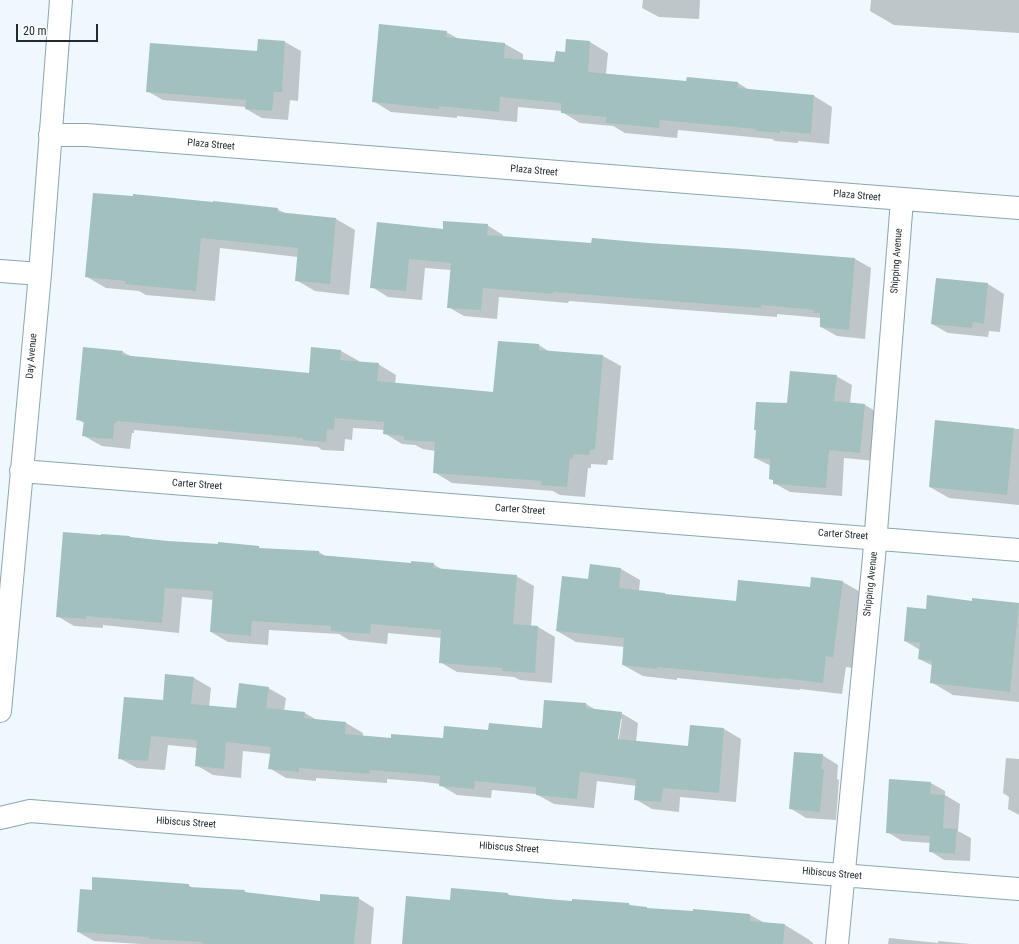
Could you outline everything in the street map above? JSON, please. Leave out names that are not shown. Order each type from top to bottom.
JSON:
[{"type":"street","name":"Day Avenue","points":[[0,711],[40,274],[61,0]]},
{"type":"street","name":"Plaza Street","points":[[50,135],[86,135],[1019,208]]},
{"type":"street","name":"Shipping Avenue","points":[[837,944],[875,538],[902,200]]},
{"type":"street","points":[[0,271],[40,274]]},
{"type":"street","name":"Carter Street","points":[[21,471],[1019,550]]},
{"type":"street","name":"Hibiscus Street","points":[[0,818],[30,811],[1019,889]]},
{"type":"building","points":[[379,24],[447,31],[446,37],[505,43],[504,58],[554,62],[556,51],[565,52],[566,39],[590,41],[588,72],[686,81],[687,77],[738,82],[738,88],[814,95],[811,134],[780,131],[780,133],[756,131],[756,129],[660,120],[659,128],[606,123],[606,117],[561,113],[561,103],[500,97],[499,112],[439,106],[439,109],[372,102]]},
{"type":"building","points":[[258,39],[285,41],[282,92],[274,92],[272,111],[245,109],[246,100],[146,92],[150,43],[257,51]]},
{"type":"building","points":[[93,193],[133,196],[133,194],[213,201],[278,208],[277,212],[336,218],[330,284],[295,281],[298,248],[201,238],[196,291],[125,284],[125,281],[85,277]]},
{"type":"building","points":[[443,221],[488,224],[487,235],[591,243],[592,238],[855,258],[849,330],[820,327],[820,313],[814,313],[814,310],[761,305],[761,308],[483,288],[481,310],[447,308],[451,263],[409,259],[406,291],[370,288],[377,222],[443,229]]},
{"type":"building","points":[[936,278],[988,283],[984,324],[973,322],[972,328],[931,324]]},
{"type":"building","points":[[498,341],[539,344],[539,350],[603,355],[595,450],[590,450],[589,455],[573,454],[573,459],[570,458],[567,487],[541,485],[542,481],[433,473],[435,442],[404,440],[404,436],[383,434],[384,422],[335,418],[334,430],[327,429],[326,442],[303,440],[303,438],[117,421],[114,423],[113,439],[97,438],[82,436],[84,421],[76,420],[83,347],[123,351],[122,355],[309,373],[311,347],[341,350],[340,360],[379,363],[377,381],[493,392]]},
{"type":"building","points":[[790,371],[837,375],[834,401],[865,404],[860,453],[829,450],[826,488],[773,484],[773,480],[769,479],[770,459],[754,458],[756,402],[787,403]]},
{"type":"building","points":[[935,420],[1014,428],[1007,495],[929,487]]},
{"type":"building","points":[[63,532],[130,536],[168,541],[218,544],[218,542],[259,546],[259,548],[319,551],[319,555],[411,563],[411,561],[434,563],[433,568],[517,575],[513,624],[538,626],[535,673],[502,671],[502,668],[439,663],[441,630],[371,624],[370,634],[331,631],[331,626],[252,621],[251,636],[210,632],[213,591],[165,588],[162,623],[86,616],[86,619],[56,617]]},
{"type":"building","points":[[590,564],[621,568],[619,588],[736,601],[738,580],[810,587],[811,577],[843,581],[833,658],[826,656],[823,683],[781,678],[622,665],[624,638],[556,631],[562,576],[588,579]]},
{"type":"building","points":[[927,595],[972,601],[972,598],[1019,603],[1010,692],[930,683],[932,661],[918,659],[920,643],[904,641],[907,607],[926,609]]},
{"type":"building","points":[[165,674],[194,677],[191,704],[236,708],[239,683],[269,687],[266,708],[305,712],[304,718],[346,722],[345,734],[391,738],[391,734],[443,738],[444,726],[488,730],[489,723],[542,728],[544,700],[586,703],[586,708],[622,712],[618,739],[688,746],[690,725],[724,728],[719,793],[663,788],[661,802],[634,800],[636,779],[580,772],[577,799],[536,795],[536,787],[475,781],[474,789],[439,786],[440,776],[370,770],[370,774],[299,768],[299,772],[268,769],[271,747],[226,742],[224,769],[195,766],[197,740],[151,736],[148,761],[118,759],[124,697],[163,700]]},
{"type":"building","points":[[794,752],[823,754],[821,769],[824,770],[820,812],[789,809]]},
{"type":"building","points":[[889,779],[931,782],[930,794],[945,795],[943,828],[957,829],[955,854],[929,852],[930,836],[886,833]]},
{"type":"building","points":[[92,877],[189,884],[189,887],[245,890],[244,892],[320,901],[320,894],[359,897],[354,944],[203,944],[203,942],[149,939],[149,937],[77,932],[80,889],[92,890]]},
{"type":"building","points":[[451,888],[508,893],[508,895],[547,899],[572,901],[572,899],[629,903],[629,905],[647,908],[693,911],[693,909],[750,914],[750,921],[785,924],[783,944],[402,944],[406,896],[450,900]]}]
